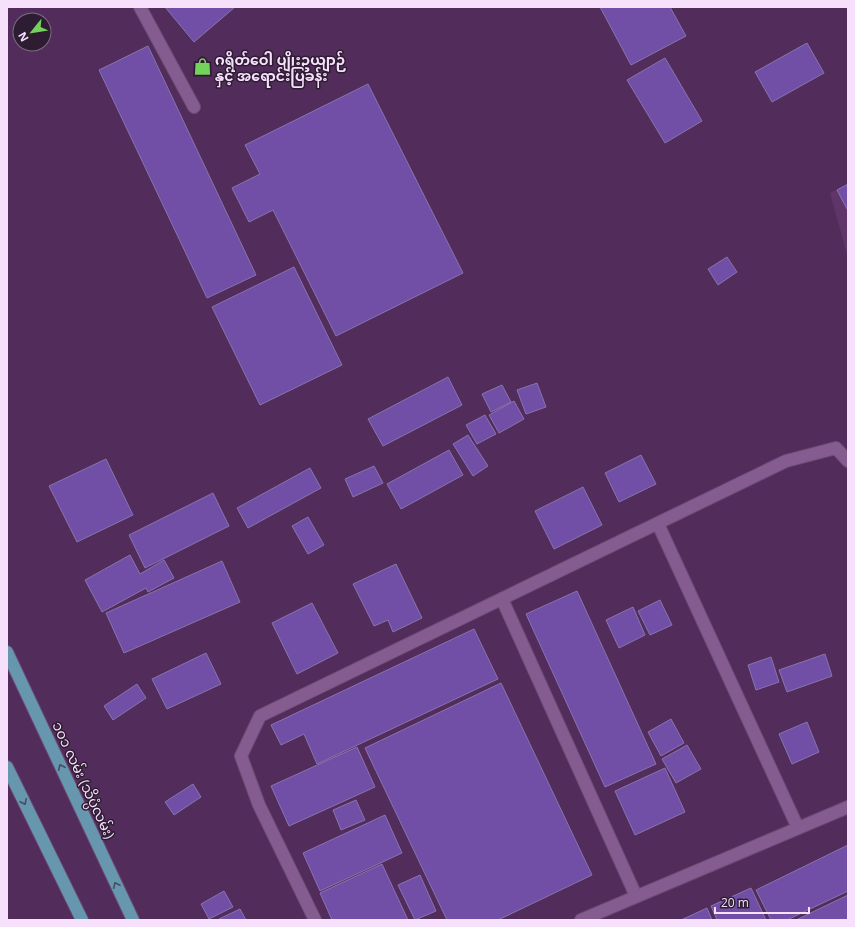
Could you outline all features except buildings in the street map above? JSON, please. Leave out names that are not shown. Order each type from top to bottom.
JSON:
[{"type":"main road","name":"၁၀၁ လမ်း (သိပ္ပံလမ်း)","points":[[7,652],[133,920]]},
{"type":"main road","points":[[7,767],[82,920]]},
{"type":"lane","points":[[140,7],[194,107]]},
{"type":"lane","points":[[315,920],[259,805],[242,756],[260,716],[786,461],[836,448],[848,461]]},
{"type":"lane","points":[[658,524],[798,828]]},
{"type":"lane","points":[[502,599],[636,896]]},
{"type":"lane","points":[[581,920],[848,807]]},
{"type":"shaded area","points":[[848,184],[848,258],[830,193]]},
{"type":"place","name":"ဂရိတ်ဝေါ ပျိုးဥယျာဉ် နှင့် အရောင်းပြခန်း","points":[[202,67]]}]
